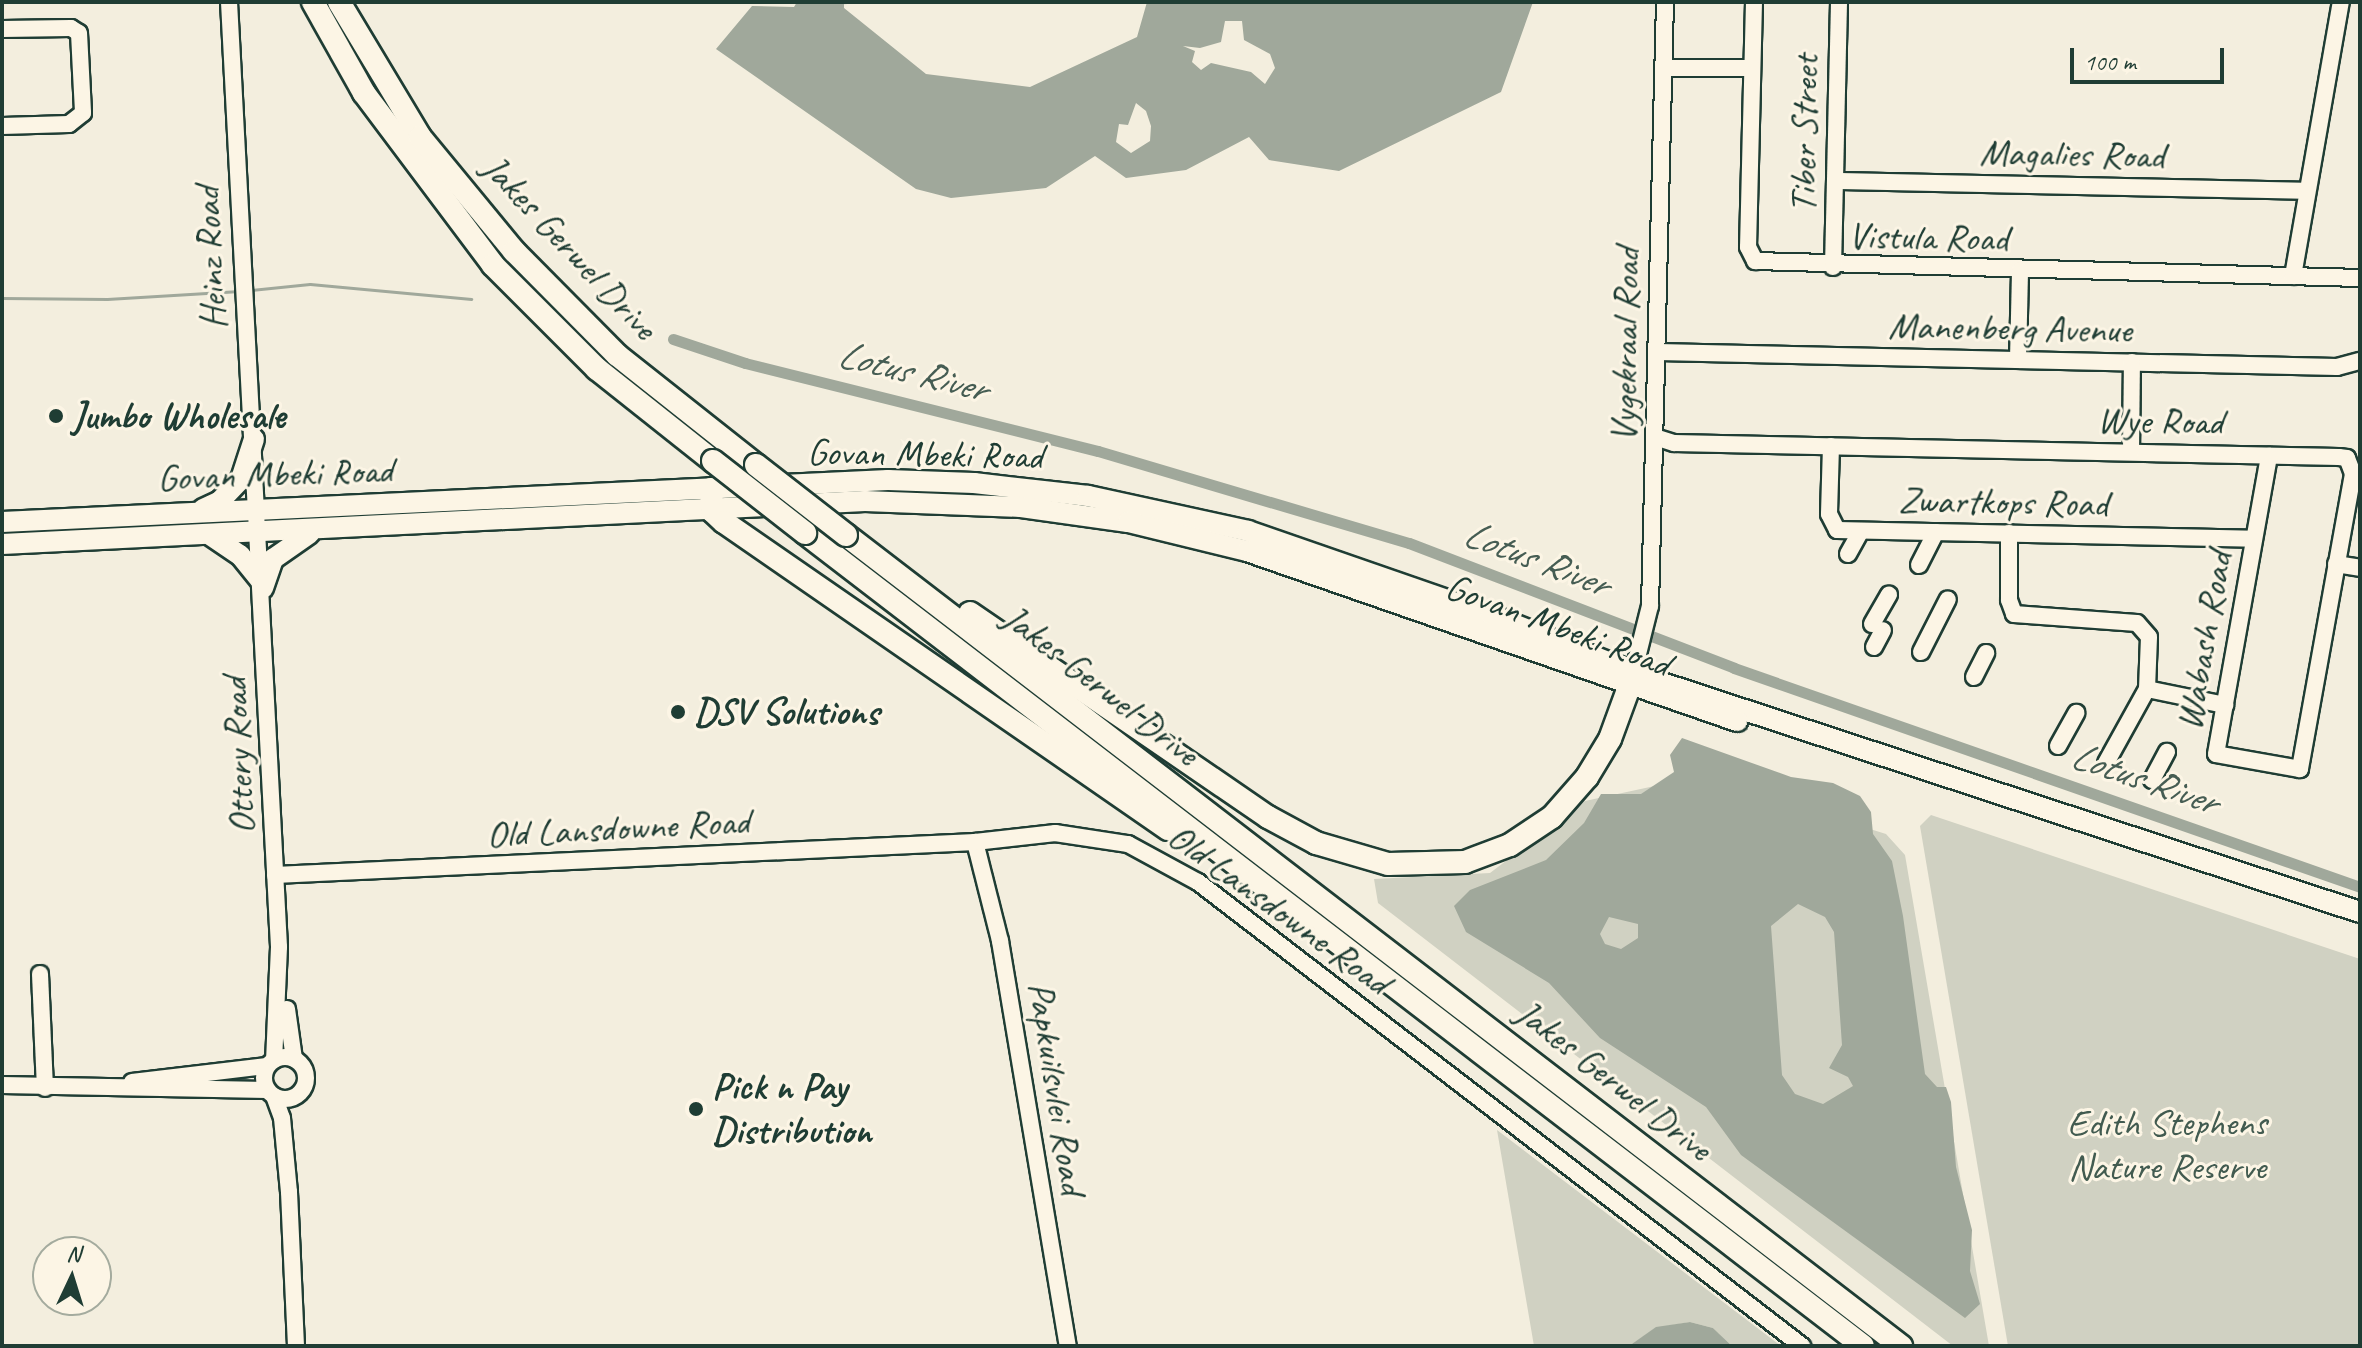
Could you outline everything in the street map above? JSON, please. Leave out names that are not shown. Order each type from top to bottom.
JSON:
[{"type":"highway","name":"Jakes Gerwel Drive","points":[[313,2],[364,93],[493,265],[597,369],[805,533],[1863,1346]]},
{"type":"highway","name":"Jakes Gerwel Drive","points":[[339,2],[420,137],[514,251],[617,355],[1901,1346]]},
{"type":"highway","points":[[711,500],[1001,718],[1326,933]]},
{"type":"highway","points":[[852,539],[917,576],[1268,817],[1316,843],[1376,862],[1413,867],[1465,862],[1531,832],[1552,817],[1587,777],[1610,739],[1632,680]]},
{"type":"main road","points":[[196,512],[235,488],[254,439]]},
{"type":"main road","name":"Govan Mbeki Road","points":[[2,544],[316,531],[711,500]]},
{"type":"main road","name":"Govan Mbeki Road","points":[[2,522],[259,509],[711,500],[915,500],[1021,507],[1128,522],[1247,551],[1632,680],[1745,724],[1808,730],[2360,912]]},
{"type":"main road","points":[[210,535],[240,555],[262,585],[279,553],[316,531]]},
{"type":"street","name":"Heinz Road","points":[[229,2],[260,533]]},
{"type":"street","name":"Vygekraal Road","points":[[1632,680],[1646,635],[1658,352],[1665,2]]},
{"type":"street","name":"Vistula Road","points":[[1754,2],[1751,256],[1760,263],[2360,278]]},
{"type":"street","name":"Tiber Street","points":[[1833,267],[1839,2]]},
{"type":"street","points":[[2293,276],[2341,2]]},
{"type":"street","points":[[2,29],[71,28],[79,33],[83,113],[69,124],[2,126]]},
{"type":"street","points":[[1664,68],[1752,68]]},
{"type":"street","name":"Magalies Road","points":[[1836,181],[2307,191]]},
{"type":"street","points":[[2018,360],[2020,271]]},
{"type":"street","name":"Manenberg Avenue","points":[[1658,352],[2337,367],[2360,361]]},
{"type":"street","points":[[2131,452],[2132,362]]},
{"type":"street","name":"Wye Road","points":[[1655,437],[1674,443],[2131,452],[2350,460],[2353,474],[2300,769]]},
{"type":"street","name":"Zwartkops Road","points":[[1831,446],[1829,518],[1837,530],[2254,539]]},
{"type":"street","name":"Wabash Road","points":[[2269,456],[2216,754],[2300,769]]},
{"type":"street","points":[[1848,554],[1861,531]]},
{"type":"street","points":[[1919,565],[1936,532]]},
{"type":"street","name":"Ottery Road","points":[[260,533],[280,977],[294,1059]]},
{"type":"street","points":[[2009,533],[2009,600],[2014,614],[2143,626],[2150,644],[2147,689],[2106,763]]},
{"type":"street","points":[[2336,564],[2360,568]]},
{"type":"street","points":[[1874,647],[1877,627],[1889,594]]},
{"type":"street","points":[[1921,652],[1948,599]]},
{"type":"street","points":[[1974,677],[1986,653]]},
{"type":"street","points":[[2147,689],[2225,705]]},
{"type":"street","points":[[2058,746],[2076,713]]},
{"type":"street","points":[[2152,780],[2167,752]]},
{"type":"street","name":"Old Lansdowne Road","points":[[275,875],[975,842],[1055,833],[1092,835],[1144,850],[1178,867],[1802,1346]]},
{"type":"street","name":"Papkuilsvlei Road","points":[[975,842],[1005,968],[1068,1346]]},
{"type":"street","points":[[40,974],[45,1088]]},
{"type":"street","name":"Ottery Road","points":[[270,1063],[280,977]]},
{"type":"street","points":[[111,1086],[174,1074],[294,1059],[306,1075],[293,1114],[289,1192]]},
{"type":"street","points":[[270,1063],[270,1093],[282,1118],[289,1192],[296,1346]]},
{"type":"street","points":[[2,1085],[270,1093],[287,1099],[299,1093]]},
{"type":"green space","name":"Edith Stephens Nature Reserve","points":[[1701,776],[1886,834],[1905,855],[1989,1346],[1953,1346],[1378,903],[1374,879],[1490,873],[1585,801]]},
{"type":"green space","name":"Edith Stephens Nature Reserve","points":[[1931,815],[2360,959],[2360,1346],[2008,1346],[1920,826]]},
{"type":"green space","points":[[1497,1130],[1781,1346],[1732,1346],[1713,1328],[1690,1322],[1656,1328],[1629,1346],[1534,1346]]},
{"type":"shaded area","points":[[797,2],[844,2],[844,8],[926,74],[1030,87],[1137,37],[1147,2],[1533,2],[1501,92],[1339,171],[1269,160],[1249,137],[1186,170],[1126,178],[1095,156],[1046,188],[951,198],[916,189],[716,49],[752,6],[794,7]],"holes":[[[1225,21],[1242,21],[1244,40],[1270,54],[1275,68],[1265,84],[1251,72],[1211,63],[1201,70],[1192,62],[1195,51],[1183,46],[1200,48],[1221,42]],[[1136,103],[1146,111],[1151,126],[1150,141],[1131,153],[1116,142],[1119,124],[1128,125]]]},
{"type":"shaded area","name":"Edith Stephens Nature Reserve","points":[[1682,738],[1791,777],[1833,783],[1860,796],[1871,812],[1873,834],[1892,861],[1903,916],[1925,1074],[1937,1087],[1946,1087],[1951,1102],[1956,1167],[1972,1230],[1970,1271],[1980,1304],[1965,1318],[1741,1155],[1706,1107],[1600,1038],[1549,983],[1466,932],[1454,906],[1470,890],[1546,860],[1584,823],[1601,794],[1641,794],[1674,772],[1670,755]],"holes":[[[1798,904],[1825,917],[1834,932],[1842,1045],[1829,1068],[1848,1077],[1853,1086],[1823,1104],[1795,1094],[1782,1075],[1771,926]],[[1609,917],[1638,924],[1638,938],[1621,949],[1605,944],[1600,934]]]},
{"type":"shaded area","points":[[1690,1322],[1713,1328],[1732,1346],[1629,1346],[1656,1327]]},
{"type":"waterway","points":[[252,290],[310,284],[471,299]]},
{"type":"waterway","points":[[2,298],[107,299],[240,291]]},
{"type":"waterway","name":"Lotus River","points":[[673,339],[745,363],[1098,451],[1409,543],[1734,668],[2360,887]]},
{"type":"place","name":"Jumbo Wholesale","points":[[56,416]]},
{"type":"place","name":"DSV Solutions","points":[[678,712]]},
{"type":"place","name":"Pick n Pay Distribution","points":[[696,1109]]}]
